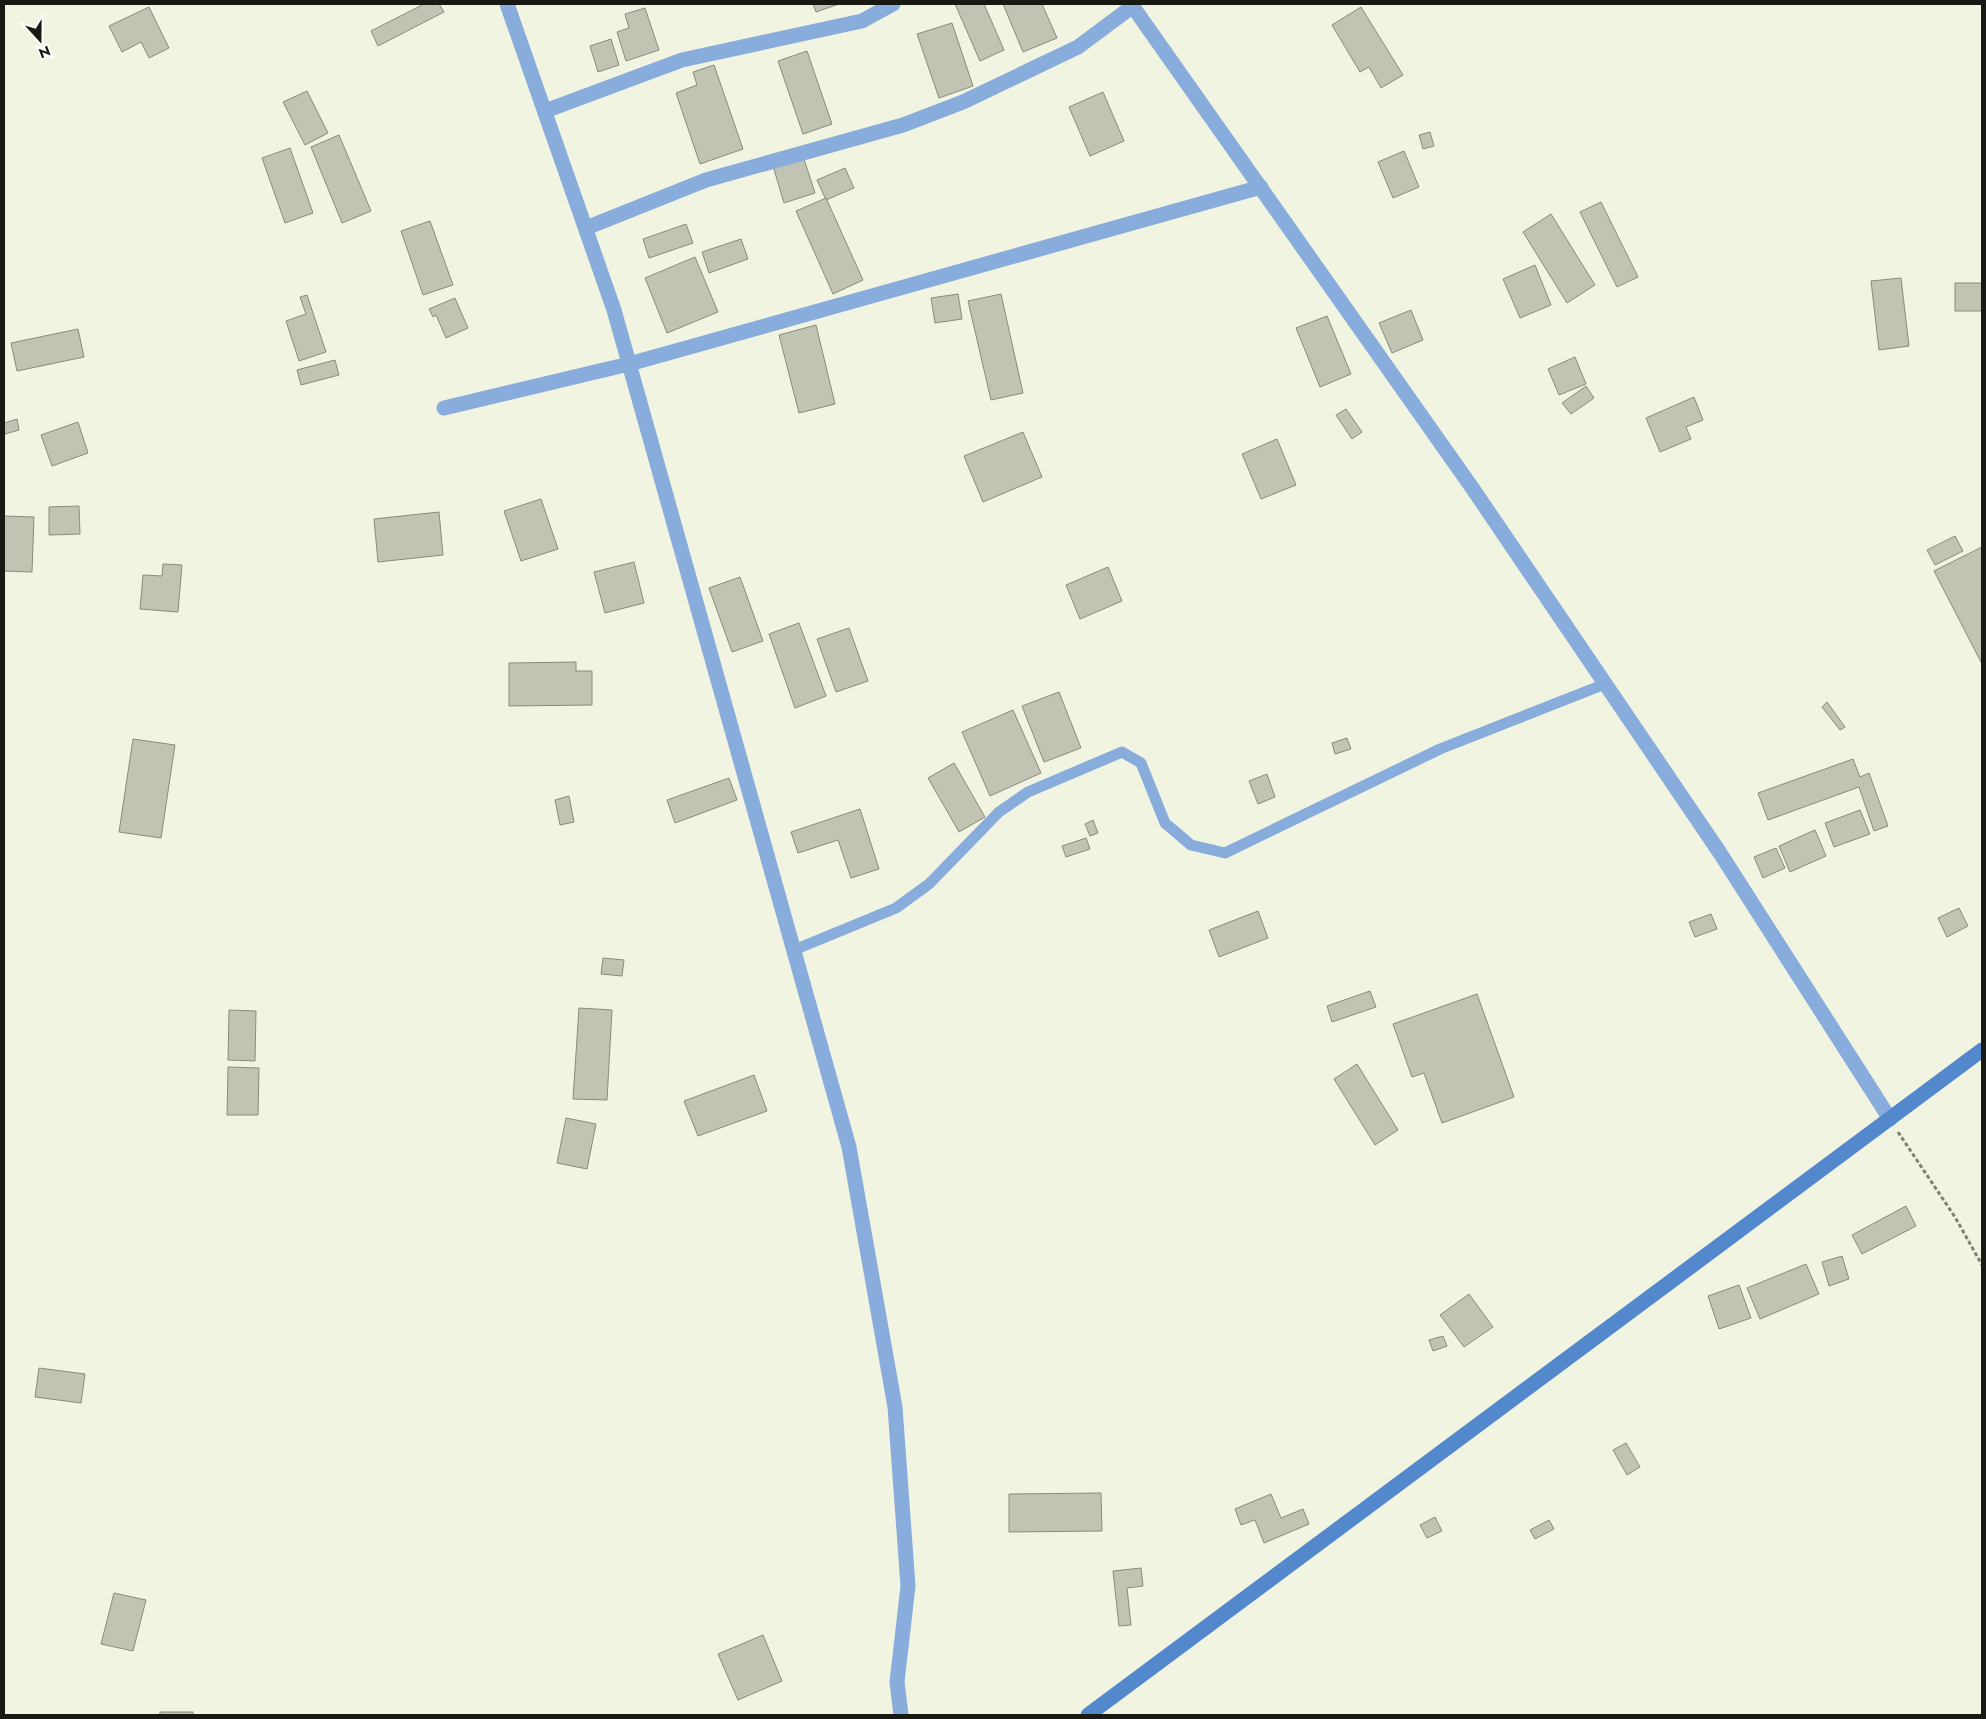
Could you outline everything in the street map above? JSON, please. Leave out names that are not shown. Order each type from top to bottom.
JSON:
[{"type":"main road","points":[[1088,1715],[1982,1050]]},
{"type":"street","points":[[507,4],[614,310],[849,1147],[895,1407],[908,1586],[897,1682],[901,1715]]},
{"type":"street","points":[[545,111],[682,60],[862,21],[893,4]]},
{"type":"street","points":[[586,228],[706,180],[903,126],[963,102],[1078,47],[1132,5],[1473,489],[1720,853],[1890,1119]]},
{"type":"street","points":[[444,408],[629,364],[1261,187]]},
{"type":"lane","points":[[794,950],[896,908],[929,884],[999,812],[1028,792],[1122,752],[1141,763],[1165,823],[1191,845],[1225,853],[1440,749],[1605,684]]},
{"type":"path","points":[[1890,1119],[1955,1217],[1982,1265]]},
{"type":"building","points":[[424,4],[439,4],[444,12],[378,46],[371,31]]},
{"type":"building","points":[[813,4],[839,4],[816,12]]},
{"type":"building","points":[[955,4],[984,4],[1004,50],[980,61]]},
{"type":"building","points":[[1003,4],[1042,4],[1057,38],[1023,52]]},
{"type":"building","points":[[149,7],[169,48],[149,58],[141,42],[122,52],[109,26]]},
{"type":"building","points":[[1361,7],[1403,75],[1381,88],[1369,67],[1360,72],[1332,25]]},
{"type":"building","points":[[645,8],[659,50],[626,61],[617,32],[629,28],[625,14]]},
{"type":"building","points":[[952,23],[973,86],[939,98],[917,34]]},
{"type":"building","points":[[611,39],[619,65],[598,72],[590,46]]},
{"type":"building","points":[[807,51],[832,124],[803,134],[778,61]]},
{"type":"building","points":[[714,65],[743,149],[700,164],[676,93],[697,85],[693,72]]},
{"type":"building","points":[[307,91],[328,133],[305,145],[283,102]]},
{"type":"building","points":[[1103,92],[1124,141],[1090,156],[1069,107]]},
{"type":"building","points":[[1430,132],[1434,146],[1423,149],[1419,135]]},
{"type":"building","points":[[339,135],[371,211],[342,223],[311,147]]},
{"type":"building","points":[[290,148],[313,213],[285,223],[262,158]]},
{"type":"building","points":[[1404,151],[1419,187],[1393,198],[1378,162]]},
{"type":"building","points":[[803,156],[815,193],[784,203],[773,166]]},
{"type":"building","points":[[845,168],[854,188],[826,200],[817,180]]},
{"type":"building","points":[[826,198],[863,280],[833,294],[796,211]]},
{"type":"building","points":[[1601,202],[1638,277],[1617,287],[1580,212]]},
{"type":"building","points":[[1551,214],[1595,285],[1567,303],[1523,232]]},
{"type":"building","points":[[430,221],[453,285],[423,295],[401,231]]},
{"type":"building","points":[[686,224],[693,243],[649,258],[643,239]]},
{"type":"building","points":[[741,239],[748,259],[709,273],[702,252]]},
{"type":"building","points":[[695,257],[718,312],[667,333],[645,278]]},
{"type":"building","points":[[1535,265],[1551,305],[1520,318],[1503,279]]},
{"type":"building","points":[[1901,278],[1909,346],[1879,350],[1871,281]]},
{"type":"building","points":[[1955,283],[1982,283],[1982,311],[1955,311]]},
{"type":"building","points":[[958,294],[962,319],[935,323],[931,298]]},
{"type":"building","points":[[1001,294],[1023,393],[991,400],[968,301]]},
{"type":"building","points":[[307,295],[326,352],[299,361],[286,321],[306,314],[300,297]]},
{"type":"building","points":[[455,298],[468,328],[446,338],[436,315],[433,317],[429,309]]},
{"type":"building","points":[[1411,310],[1423,340],[1392,353],[1379,323]]},
{"type":"building","points":[[1327,316],[1351,374],[1320,387],[1296,328]]},
{"type":"building","points":[[816,325],[835,404],[799,413],[779,335]]},
{"type":"building","points":[[78,329],[84,357],[17,371],[11,343]]},
{"type":"building","points":[[1575,357],[1586,384],[1559,395],[1548,369]]},
{"type":"building","points":[[335,360],[339,375],[301,385],[297,370]]},
{"type":"building","points":[[1586,386],[1594,398],[1571,414],[1562,403]]},
{"type":"building","points":[[1694,397],[1703,420],[1686,427],[1691,439],[1660,452],[1646,418]]},
{"type":"building","points":[[1346,409],[1362,432],[1352,439],[1336,415]]},
{"type":"building","points":[[17,419],[19,430],[5,434],[4,423]]},
{"type":"building","points":[[78,422],[88,453],[52,466],[41,435]]},
{"type":"building","points":[[1023,432],[1042,477],[983,502],[964,456]]},
{"type":"building","points":[[1277,439],[1296,485],[1261,499],[1242,454]]},
{"type":"building","points":[[541,499],[558,549],[521,561],[504,511]]},
{"type":"building","points":[[79,506],[80,534],[49,535],[49,507]]},
{"type":"building","points":[[439,512],[443,555],[378,562],[374,519]]},
{"type":"building","points":[[4,516],[34,517],[32,572],[4,571]]},
{"type":"building","points":[[1955,536],[1963,551],[1935,565],[1927,550]]},
{"type":"building","points":[[1982,547],[1982,664],[1934,571]]},
{"type":"building","points":[[634,562],[644,603],[605,613],[594,572]]},
{"type":"building","points":[[163,564],[182,565],[178,612],[140,609],[143,575],[162,576]]},
{"type":"building","points":[[1108,567],[1122,601],[1080,619],[1066,585]]},
{"type":"building","points":[[740,577],[763,641],[732,652],[709,588]]},
{"type":"building","points":[[799,623],[826,696],[795,708],[769,634]]},
{"type":"building","points":[[849,628],[868,681],[836,692],[817,639]]},
{"type":"building","points":[[576,662],[576,671],[592,671],[592,705],[509,706],[509,663]]},
{"type":"building","points":[[1059,692],[1081,748],[1044,762],[1022,706]]},
{"type":"building","points":[[1827,702],[1845,727],[1840,730],[1822,707]]},
{"type":"building","points":[[1013,710],[1041,773],[990,796],[962,732]]},
{"type":"building","points":[[1347,738],[1351,749],[1335,754],[1332,743]]},
{"type":"building","points":[[133,739],[175,745],[161,838],[119,832]]},
{"type":"building","points":[[1853,759],[1860,777],[1869,773],[1888,826],[1874,831],[1859,787],[1768,820],[1758,793]]},
{"type":"building","points":[[954,763],[985,817],[959,832],[928,778]]},
{"type":"building","points":[[1267,774],[1275,797],[1258,804],[1249,781]]},
{"type":"building","points":[[729,778],[737,800],[675,823],[667,800]]},
{"type":"building","points":[[569,796],[574,822],[560,825],[555,800]]},
{"type":"building","points":[[860,809],[879,869],[851,878],[838,840],[798,853],[791,832]]},
{"type":"building","points":[[1860,810],[1870,834],[1834,847],[1825,823]]},
{"type":"building","points":[[1093,820],[1098,833],[1090,836],[1085,824]]},
{"type":"building","points":[[1815,830],[1826,856],[1790,872],[1779,846]]},
{"type":"building","points":[[1086,838],[1090,849],[1066,857],[1062,846]]},
{"type":"building","points":[[1776,848],[1785,868],[1763,878],[1754,857]]},
{"type":"building","points":[[1959,908],[1968,926],[1947,937],[1938,918]]},
{"type":"building","points":[[1258,911],[1268,938],[1219,957],[1209,930]]},
{"type":"building","points":[[1711,914],[1717,929],[1695,937],[1689,922]]},
{"type":"building","points":[[603,958],[624,960],[622,976],[601,974]]},
{"type":"building","points":[[1370,991],[1376,1007],[1332,1022],[1327,1006]]},
{"type":"building","points":[[1477,994],[1514,1097],[1442,1123],[1424,1073],[1412,1077],[1393,1024]]},
{"type":"building","points":[[579,1008],[612,1010],[607,1100],[573,1099]]},
{"type":"building","points":[[229,1010],[256,1011],[255,1061],[228,1060]]},
{"type":"building","points":[[1357,1064],[1398,1130],[1375,1145],[1334,1079]]},
{"type":"building","points":[[228,1067],[259,1068],[258,1115],[227,1115]]},
{"type":"building","points":[[754,1075],[767,1111],[698,1136],[684,1101]]},
{"type":"building","points":[[566,1118],[596,1124],[587,1169],[557,1163]]},
{"type":"building","points":[[1906,1206],[1916,1226],[1862,1254],[1852,1235]]},
{"type":"building","points":[[1842,1256],[1849,1279],[1829,1286],[1822,1262]]},
{"type":"building","points":[[1806,1264],[1819,1294],[1760,1319],[1747,1288]]},
{"type":"building","points":[[1739,1285],[1751,1318],[1719,1329],[1708,1296]]},
{"type":"building","points":[[1469,1294],[1493,1327],[1464,1347],[1440,1315]]},
{"type":"building","points":[[1443,1336],[1447,1346],[1433,1351],[1429,1340]]},
{"type":"building","points":[[39,1368],[85,1374],[81,1403],[35,1397]]},
{"type":"building","points":[[1626,1443],[1640,1467],[1627,1475],[1613,1450]]},
{"type":"building","points":[[1101,1493],[1102,1531],[1009,1532],[1009,1494]]},
{"type":"building","points":[[1271,1494],[1281,1518],[1303,1509],[1309,1524],[1264,1543],[1255,1520],[1241,1525],[1235,1509]]},
{"type":"building","points":[[1435,1517],[1442,1531],[1427,1538],[1420,1525]]},
{"type":"building","points":[[1549,1520],[1554,1529],[1535,1539],[1530,1530]]},
{"type":"building","points":[[1141,1568],[1143,1586],[1127,1588],[1131,1625],[1119,1626],[1113,1571]]},
{"type":"building","points":[[114,1593],[146,1600],[133,1651],[101,1644]]},
{"type":"building","points":[[763,1635],[782,1681],[738,1700],[718,1654]]},
{"type":"building","points":[[160,1712],[193,1712],[193,1715],[160,1715]]}]
